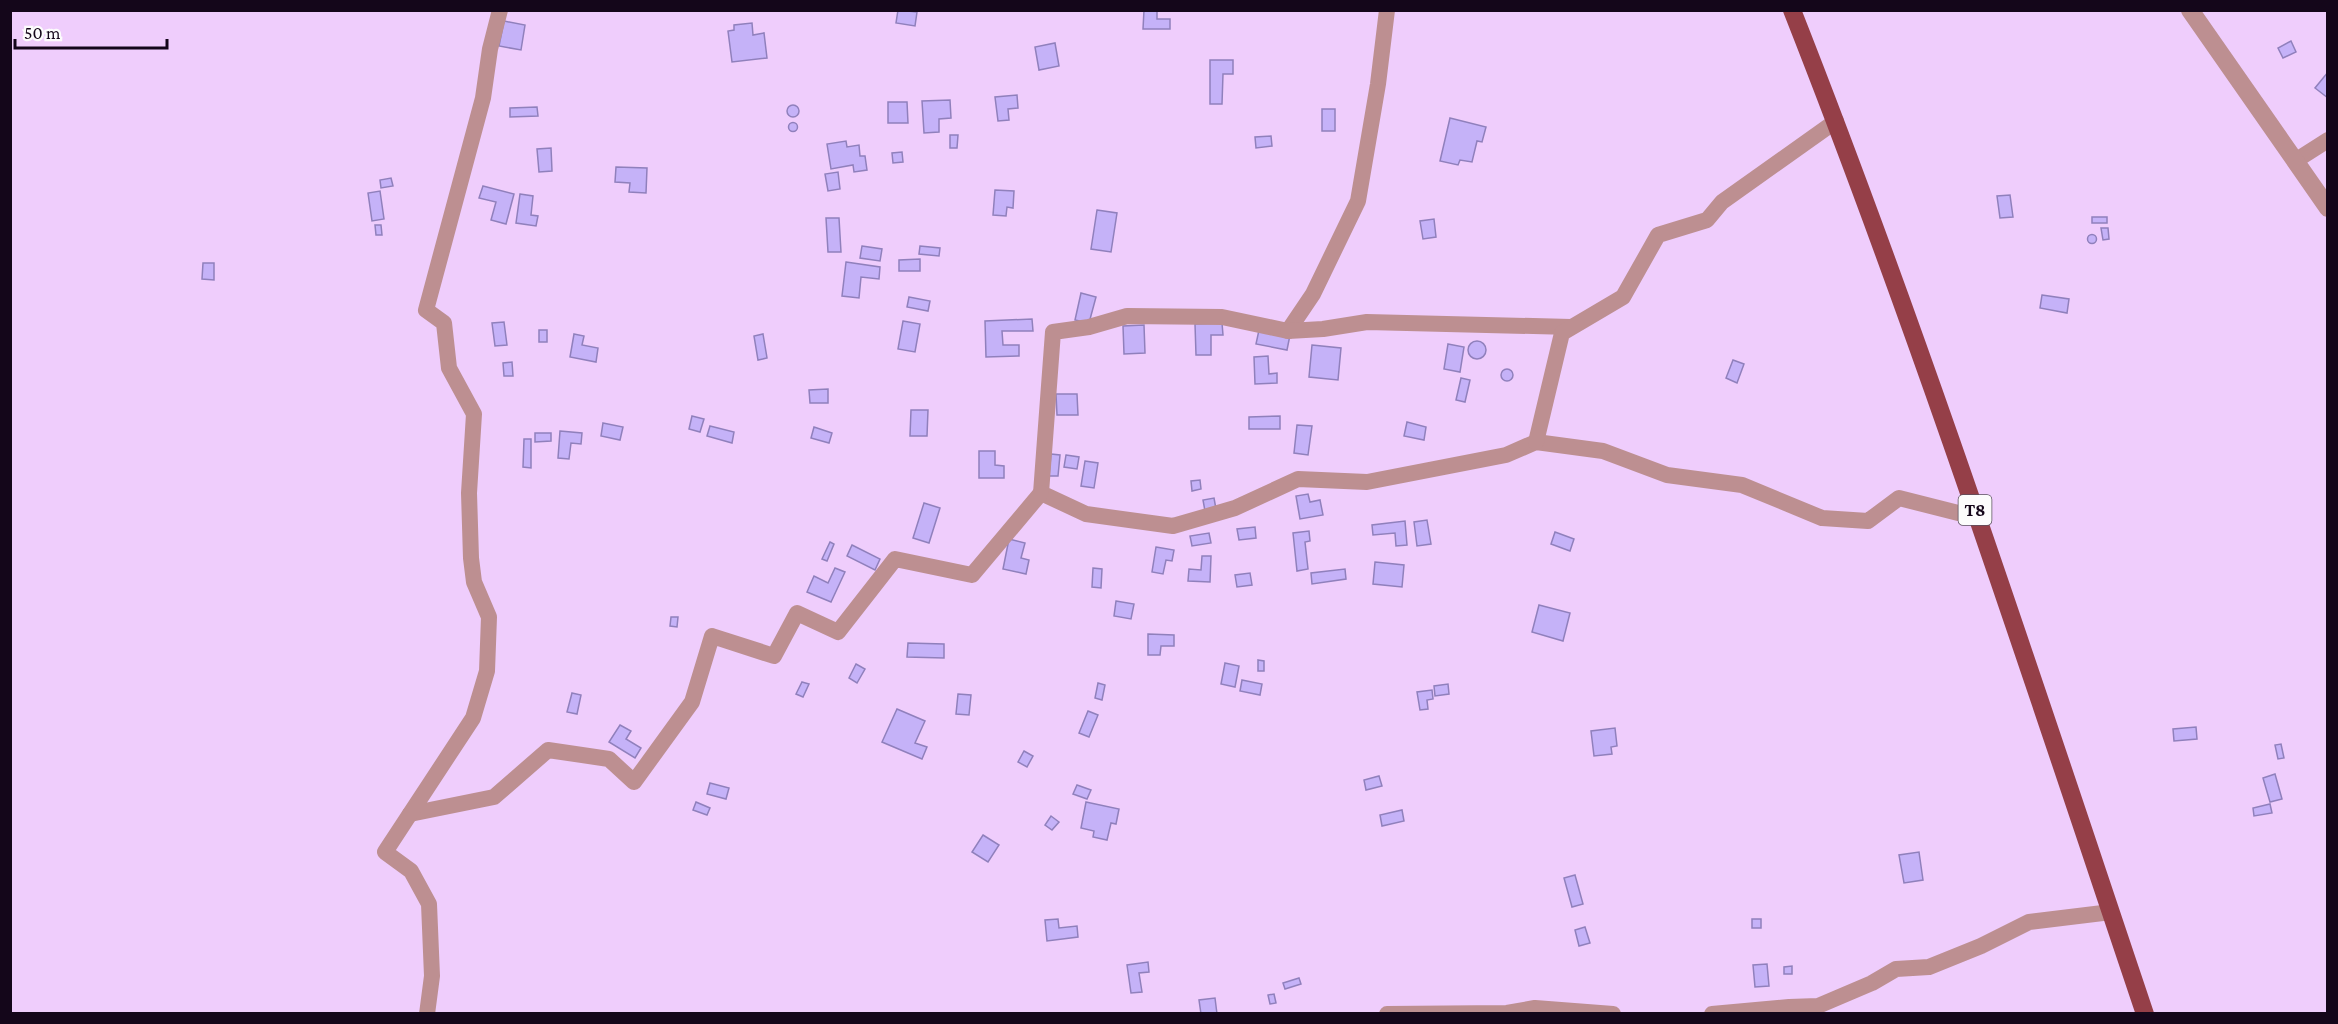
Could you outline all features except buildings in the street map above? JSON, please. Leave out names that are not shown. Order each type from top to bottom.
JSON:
[{"type":"highway","name":"T8","points":[[1792,10],[1836,121],[1978,518],[2145,1014]]},
{"type":"street","points":[[427,1014],[432,976],[429,904],[411,871],[385,852],[473,718],[486,671],[489,617],[474,582],[471,558],[469,493],[474,414],[449,368],[444,322],[426,310],[483,98],[490,49],[500,10]]},
{"type":"street","points":[[1288,331],[1313,294],[1358,201],[1378,84],[1387,10]]},
{"type":"street","points":[[2190,10],[2328,207]]},
{"type":"street","points":[[1536,442],[1562,333],[1623,297],[1658,235],[1707,220],[1722,202],[1836,121]]},
{"type":"street","points":[[2295,161],[2328,140]]},
{"type":"street","points":[[410,814],[494,797],[548,750],[609,759],[633,782],[692,702],[712,636],[774,656],[797,613],[837,632],[895,559],[972,575],[1041,492],[1053,332],[1089,327],[1127,316],[1222,317],[1288,331],[1323,329],[1367,322],[1571,327]]},
{"type":"street","points":[[1041,492],[1086,514],[1173,526],[1235,508],[1298,479],[1367,482],[1506,455],[1536,442],[1603,451],[1667,475],[1742,485],[1822,518],[1868,521],[1899,498],[1978,518]]},
{"type":"street","points":[[1712,1014],[1818,1006],[1872,983],[1896,969],[1929,967],[1981,946],[2029,922],[2111,912]]},
{"type":"street","points":[[1387,1014],[1507,1012],[1535,1008],[1613,1014]]}]
